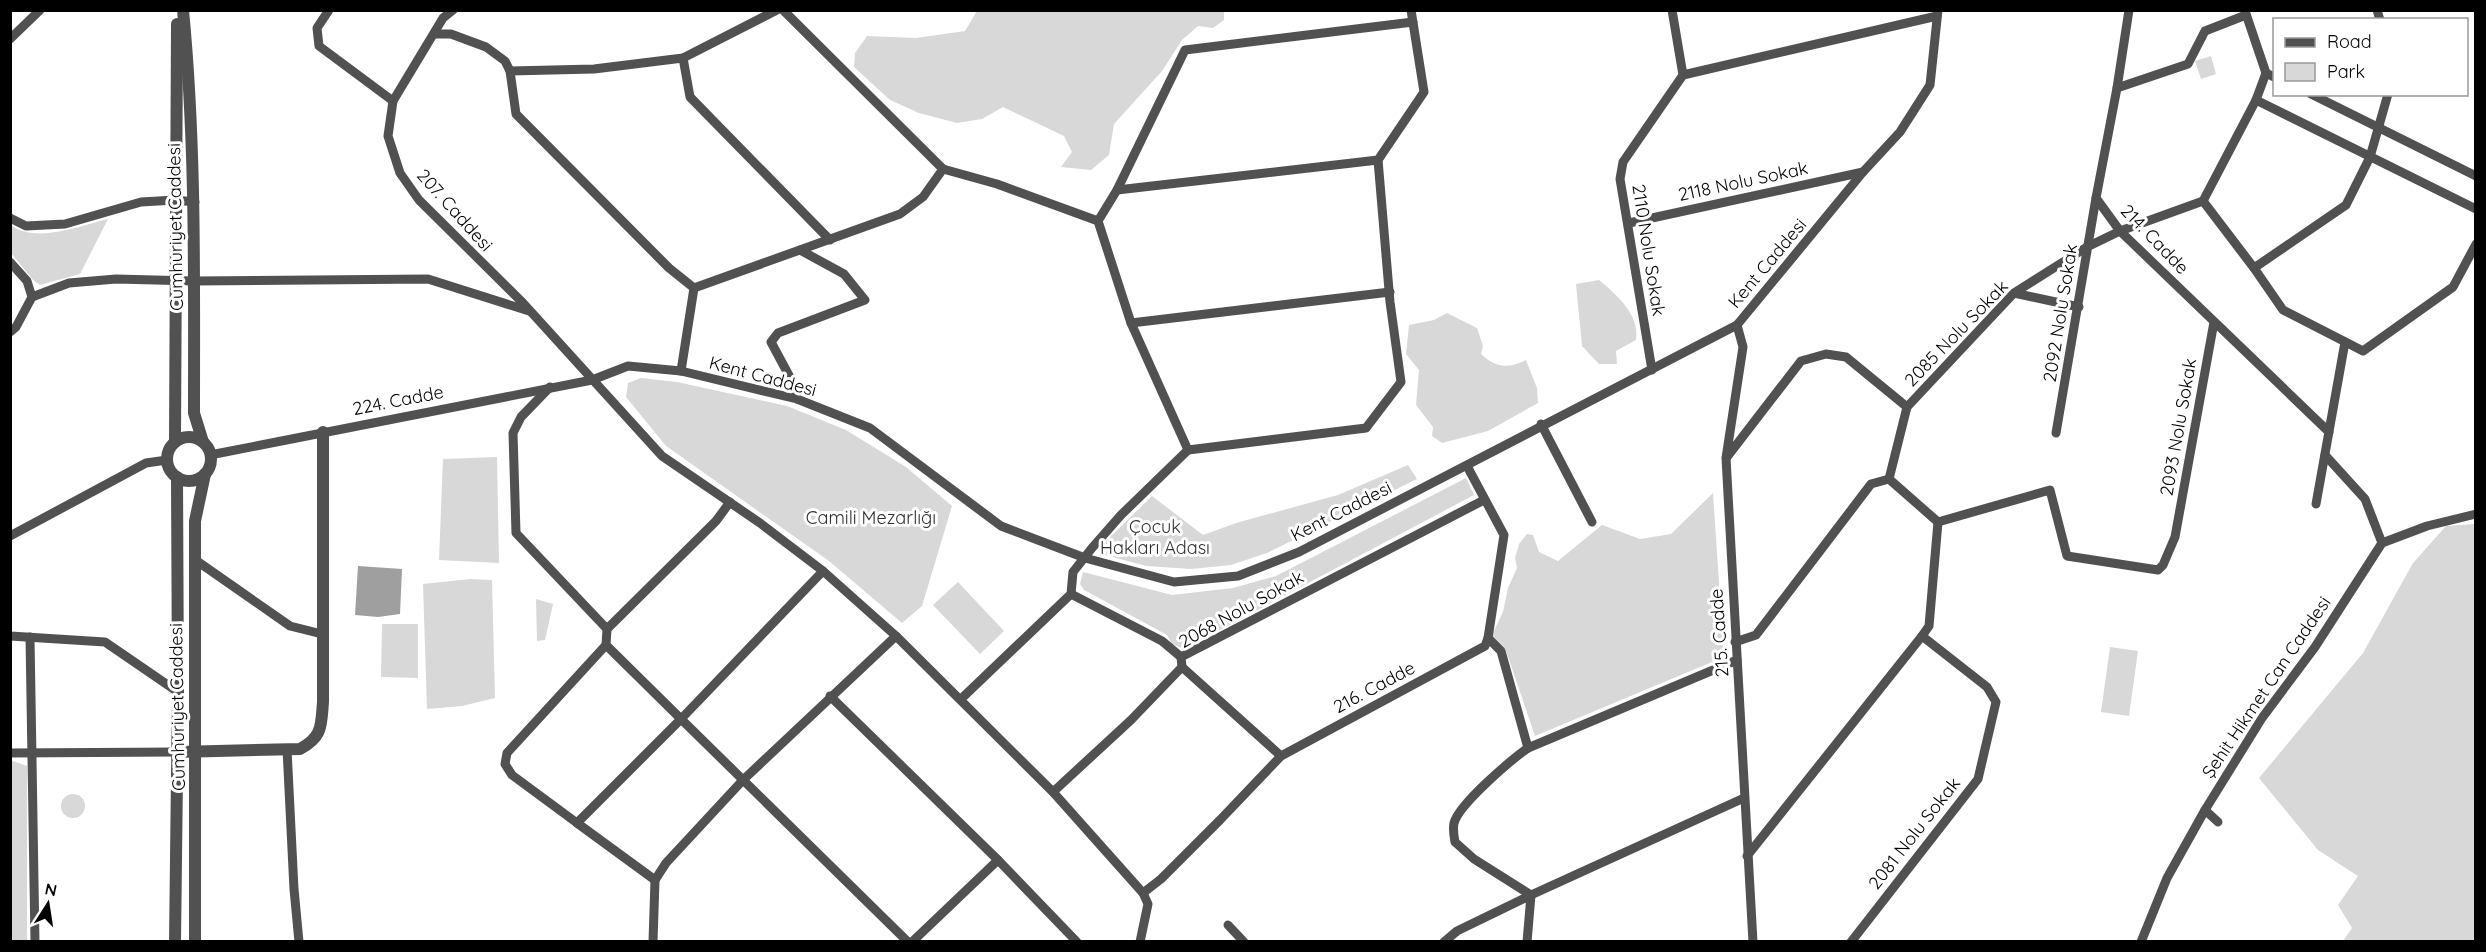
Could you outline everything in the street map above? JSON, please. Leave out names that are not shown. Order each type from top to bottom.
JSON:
[{"type":"street","points":[[10,39],[40,10]]},
{"type":"street","name":"Cumhuriyet Caddesi","points":[[175,442],[177,10]]},
{"type":"street","name":"Cumhuriyet Caddesi","points":[[183,10],[190,86],[195,202],[194,412],[203,442]]},
{"type":"street","points":[[329,10],[317,28],[319,46],[393,101]]},
{"type":"street","name":"207. Caddesi","points":[[453,10],[443,18],[393,101],[388,136],[400,173],[419,200],[531,312],[662,456],[730,502],[823,571],[896,636],[1053,792],[1143,893]]},
{"type":"street","points":[[510,71],[594,69],[683,58],[777,10]]},
{"type":"street","points":[[783,10],[943,169],[997,184],[1098,220]]},
{"type":"street","points":[[961,699],[1071,594],[1073,572],[1084,558],[1121,515],[1188,450],[1366,428],[1401,382],[1378,160],[1424,92],[1411,10]]},
{"type":"street","points":[[1672,10],[1683,75],[1937,13]]},
{"type":"street","name":"214. Cadde","points":[[2129,10],[2096,198],[2120,231],[2329,432]]},
{"type":"street","name":"Kent Caddesi","points":[[592,380],[628,366],[681,370],[797,399],[870,428],[1001,526],[1084,558],[1174,582],[1239,576],[1299,552],[1467,466],[1541,424],[1652,370],[1737,325],[1863,172],[1900,132],[1930,86],[1937,13]]},
{"type":"street","points":[[2117,88],[2188,64],[2205,30],[2245,13],[2270,75],[2203,201],[2283,310],[2363,351],[2453,287],[2475,244]]},
{"type":"street","points":[[1098,220],[1117,190],[1185,50],[1413,22]]},
{"type":"street","points":[[435,34],[451,34],[486,47],[505,61],[510,71],[516,114],[669,268],[694,288]]},
{"type":"street","points":[[683,58],[690,97],[830,240]]},
{"type":"street","name":"2110 Nolu Sokak","points":[[1652,370],[1620,179],[1623,162],[1683,75]]},
{"type":"street","points":[[2315,96],[2475,176]]},
{"type":"street","points":[[2254,268],[2346,205],[2370,157],[2388,96]]},
{"type":"street","points":[[2256,100],[2475,209]]},
{"type":"street","points":[[1117,190],[1378,160]]},
{"type":"street","points":[[694,288],[900,214],[923,197],[943,169]]},
{"type":"street","name":"2118 Nolu Sokak","points":[[1629,223],[1863,172]]},
{"type":"street","name":"2092 Nolu Sokak","points":[[2056,433],[2096,198]]},
{"type":"street","points":[[10,218],[26,226],[65,224],[141,202],[175,200],[195,202]]},
{"type":"street","name":"2085 Nolu Sokak","points":[[1889,479],[1907,407],[2014,293],[2087,247],[2120,231],[2203,201]]},
{"type":"street","points":[[1098,220],[1131,323],[1188,450]]},
{"type":"street","points":[[797,399],[793,383],[771,342],[778,333],[865,300],[844,274],[800,250]]},
{"type":"street","points":[[10,262],[27,281],[32,297]]},
{"type":"street","points":[[10,332],[16,327],[32,297],[69,283],[116,279],[194,281],[428,279],[531,312]]},
{"type":"street","points":[[681,370],[694,288]]},
{"type":"street","points":[[1131,323],[1390,292]]},
{"type":"street","points":[[2014,293],[2079,307]]},
{"type":"street","name":"2093 Nolu Sokak","points":[[1938,522],[2050,490],[2067,556],[2158,570],[2163,565],[2175,537],[2214,322]]},
{"type":"street","name":"215. Cadde","points":[[1737,325],[1743,347],[1726,458],[1751,941]]},
{"type":"street","points":[[2316,504],[2345,342]]},
{"type":"street","points":[[1726,458],[1801,361],[1817,356],[1826,354],[1846,357],[1907,407]]},
{"type":"street","name":"224. Cadde","points":[[210,455],[592,380]]},
{"type":"street","points":[[550,387],[521,417],[513,433],[516,532],[607,629]]},
{"type":"street","points":[[1541,424],[1592,522]]},
{"type":"street","points":[[10,753],[300,749],[311,743],[320,731],[323,702],[323,432]]},
{"type":"street","points":[[189,437],[203,442],[211,462],[205,474],[188,481],[177,477],[167,460],[170,448],[175,442],[189,437]]},
{"type":"street","points":[[2325,455],[2365,499],[2382,543],[2427,526],[2475,514]]},
{"type":"street","points":[[10,536],[146,463],[167,460]]},
{"type":"street","points":[[1467,466],[1504,535],[1488,638],[1501,651],[1528,748]]},
{"type":"street","name":"Cumhuriyet Caddesi","points":[[195,942],[194,559],[195,521],[205,474]]},
{"type":"street","name":"Cumhuriyet Caddesi","points":[[175,942],[178,692],[177,477]]},
{"type":"street","points":[[1735,642],[1756,635],[1871,484],[1889,479],[1938,522],[1929,626],[1747,856]]},
{"type":"street","name":"2068 Nolu Sokak","points":[[1053,792],[1131,720],[1182,662],[1484,500]]},
{"type":"street","points":[[655,880],[512,774],[505,764],[507,753],[606,645],[607,629],[716,521],[730,502]]},
{"type":"street","name":"Şehit Hikmet Can Caddesi","points":[[2141,942],[2167,878],[2205,810],[2262,718],[2315,647],[2382,543]]},
{"type":"street","points":[[194,559],[290,626],[322,634]]},
{"type":"street","points":[[577,823],[823,571]]},
{"type":"street","points":[[1071,594],[1162,640],[1281,756]]},
{"type":"street","points":[[10,636],[105,642],[178,692]]},
{"type":"street","points":[[653,942],[655,880],[666,863],[743,780],[896,636]]},
{"type":"street","name":"2081 Nolu Sokak","points":[[1851,942],[1978,779],[1996,702],[1987,687],[1922,636]]},
{"type":"street","points":[[30,637],[35,942]]},
{"type":"street","name":"216. Cadde","points":[[1143,893],[1161,879],[1281,756],[1485,646],[1488,638]]},
{"type":"street","points":[[606,645],[910,942],[998,860]]},
{"type":"street","points":[[1530,895],[1455,843],[1454,823],[1467,804],[1511,760],[1528,748],[1737,660]]},
{"type":"street","points":[[830,696],[998,860],[1077,942]]},
{"type":"street","points":[[287,749],[299,942]]},
{"type":"street","points":[[1444,942],[1457,931],[1530,895],[1744,798]]},
{"type":"street","points":[[2205,810],[2218,822]]},
{"type":"street","points":[[1140,942],[1148,904],[1143,893]]},
{"type":"street","points":[[1527,942],[1530,895]]},
{"type":"street","points":[[1228,925],[1245,942]]},
{"type":"green space","points":[[1224,10],[1224,20],[1213,28],[1198,26],[1182,40],[1162,71],[1114,124],[1109,155],[1091,170],[1061,167],[1072,152],[1064,136],[1003,107],[982,119],[957,123],[919,113],[890,100],[854,67],[855,53],[867,36],[916,38],[965,31],[977,11]]},
{"type":"green space","points":[[2211,56],[2216,74],[2201,79],[2195,61]]},
{"type":"green space","points":[[108,219],[80,274],[40,285],[33,280],[11,253],[11,225],[33,233],[45,233],[58,232]]},
{"type":"green space","points":[[1599,280],[1626,306],[1636,331],[1636,340],[1616,351],[1617,364],[1599,364],[1582,346],[1576,284]]},
{"type":"green space","points":[[1447,313],[1477,328],[1483,346],[1481,354],[1492,362],[1508,366],[1526,360],[1537,388],[1538,403],[1488,431],[1442,443],[1432,436],[1433,427],[1416,405],[1419,370],[1406,354],[1409,325],[1434,320]]},
{"type":"green space","name":"Camili Mezarlığı","points":[[641,378],[677,382],[787,406],[846,430],[906,467],[952,506],[922,606],[902,623],[829,561],[666,446],[626,397],[628,383]]},
{"type":"green space","points":[[497,457],[499,563],[439,560],[443,459]]},
{"type":"green space","name":"Çocuk Hakları Adası","points":[[1408,465],[1417,479],[1267,553],[1231,565],[1191,569],[1146,566],[1105,555],[1101,551],[1102,545],[1152,496],[1203,535],[1236,523],[1338,495]]},
{"type":"green space","points":[[1466,478],[1474,495],[1184,649],[1172,644],[1167,635],[1084,590],[1080,584],[1083,572],[1172,595],[1233,588],[1276,576]]},
{"type":"green space","points":[[1713,493],[1724,657],[1535,736],[1505,648],[1492,635],[1503,612],[1508,588],[1517,568],[1515,558],[1519,544],[1527,534],[1533,535],[1539,552],[1558,561],[1602,525],[1640,539],[1671,534]]},
{"type":"green space","points":[[2475,524],[2475,941],[2343,941],[2352,928],[2338,905],[2358,876],[2318,850],[2259,778],[2363,653],[2413,563],[2446,526]]},
{"type":"green space","points":[[470,579],[492,580],[495,698],[462,706],[427,709],[423,584]]},
{"type":"green space","points":[[958,582],[1004,631],[980,654],[933,605]]},
{"type":"green space","points":[[536,599],[553,604],[545,640],[537,641]]},
{"type":"green space","points":[[382,624],[418,624],[418,678],[381,677]]},
{"type":"green space","points":[[2110,647],[2138,651],[2129,716],[2101,712]]},
{"type":"green space","points":[[10,760],[27,766],[27,941],[11,941]]},
{"type":"green space","points":[[73,794],[78,795],[84,801],[84,811],[78,817],[73,818],[68,817],[62,811],[61,806],[62,801],[68,795]]},
{"type":"shaded area","points":[[358,566],[402,569],[400,614],[378,617],[355,615]]}]
